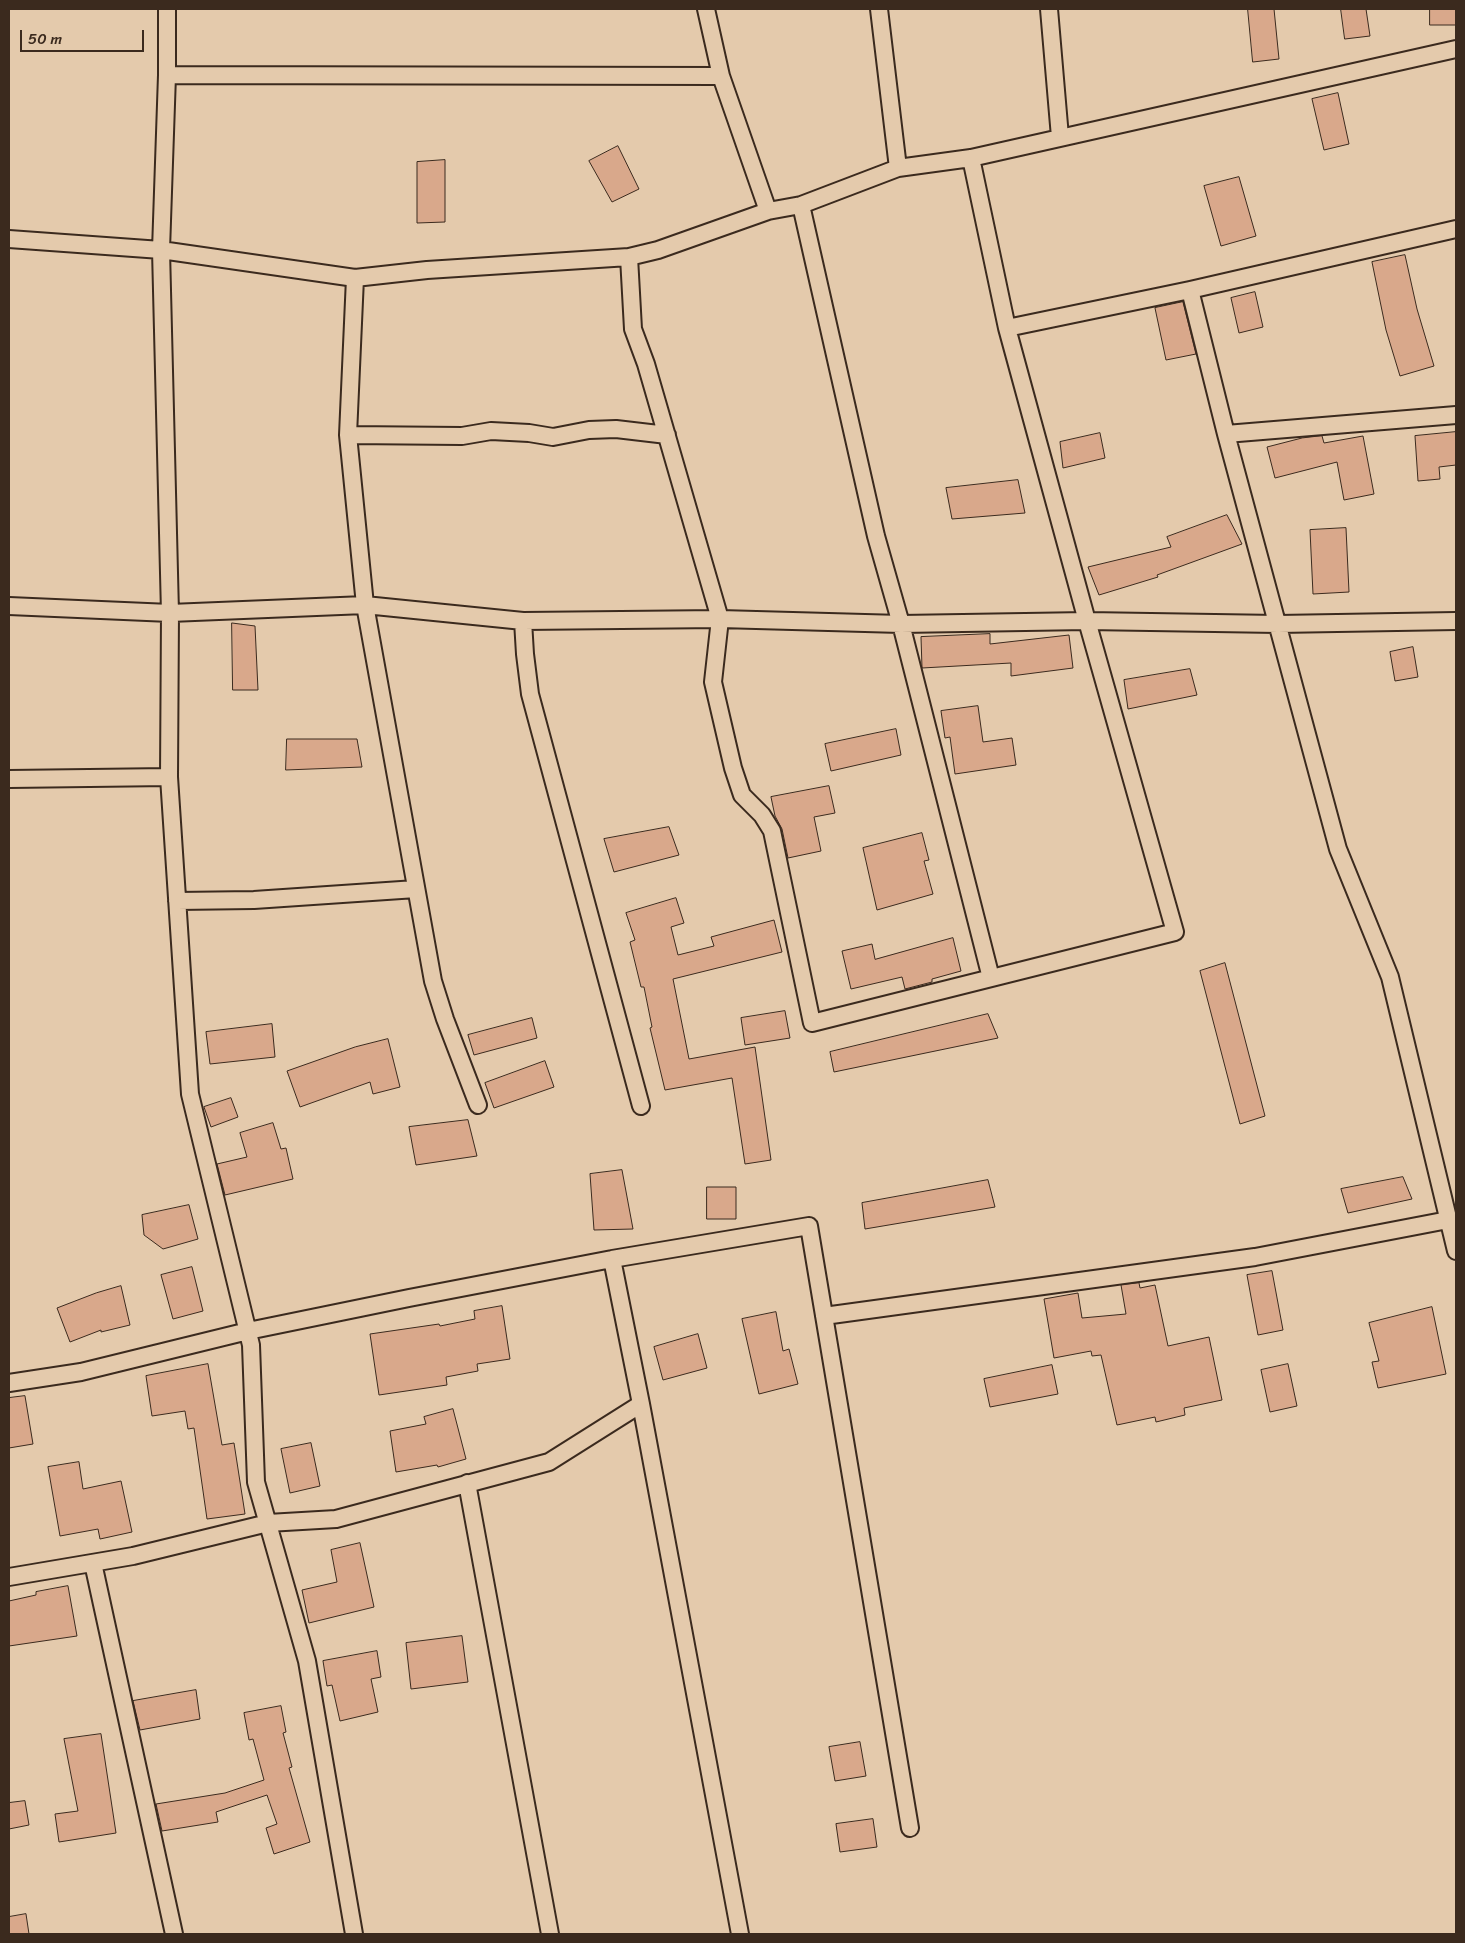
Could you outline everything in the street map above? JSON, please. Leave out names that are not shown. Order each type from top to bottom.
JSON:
[{"type":"street","points":[[166,9],[167,75],[161,250],[170,613],[169,777],[190,1094],[251,1345],[256,1482],[307,1661],[354,1934]]},
{"type":"street","points":[[706,9],[722,76],[768,211]]},
{"type":"street","points":[[879,9],[898,168]]},
{"type":"street","points":[[1050,9],[1060,137]]},
{"type":"street","points":[[9,239],[161,250],[355,278],[427,270],[629,256],[658,250],[768,211],[802,205],[898,168],[971,158],[1456,48]]},
{"type":"street","points":[[167,75],[722,76]]},
{"type":"street","points":[[629,256],[633,328],[667,435],[720,619],[713,682],[733,768],[742,795],[762,815],[772,831],[812,1023],[1175,932],[1007,328],[971,158]]},
{"type":"street","points":[[802,205],[876,536],[901,624],[991,978]]},
{"type":"street","points":[[1007,328],[1190,290],[1456,229]]},
{"type":"street","points":[[355,278],[348,435],[365,605],[436,990],[444,1019],[478,1105]]},
{"type":"street","points":[[1190,290],[1226,434],[1338,849],[1390,977],[1456,1251]]},
{"type":"street","points":[[1226,434],[1456,415]]},
{"type":"street","points":[[348,435],[462,436],[491,431],[529,433],[553,437],[589,430],[616,429],[667,435]]},
{"type":"street","points":[[9,606],[170,613],[365,605],[524,621],[720,619],[901,624],[1087,621],[1278,624],[1456,621]]},
{"type":"street","points":[[524,621],[525,654],[530,694],[641,1106]]},
{"type":"street","points":[[9,779],[169,777]]},
{"type":"street","points":[[177,902],[254,900],[416,889]]},
{"type":"street","points":[[824,1316],[1255,1257],[1448,1220]]},
{"type":"street","points":[[9,1383],[81,1372],[248,1331],[612,1259],[809,1226],[910,1828]]},
{"type":"street","points":[[612,1259],[642,1404],[740,1934]]},
{"type":"street","points":[[9,1577],[133,1556],[268,1523],[336,1519],[549,1462],[642,1404]]},
{"type":"street","points":[[466,1483],[550,1934]]},
{"type":"street","points":[[93,1563],[174,1934]]},
{"type":"building","points":[[1248,9],[1274,9],[1279,59],[1253,62]]},
{"type":"building","points":[[1341,9],[1366,9],[1370,36],[1345,39]]},
{"type":"building","points":[[1430,9],[1456,9],[1456,25],[1430,25]]},
{"type":"building","points":[[1338,93],[1349,144],[1324,150],[1312,99]]},
{"type":"building","points":[[618,146],[639,189],[612,202],[589,161]]},
{"type":"building","points":[[445,160],[445,222],[417,223],[417,162]]},
{"type":"building","points":[[1239,177],[1256,236],[1221,246],[1204,186]]},
{"type":"building","points":[[1405,255],[1417,309],[1434,366],[1400,376],[1386,330],[1372,262]]},
{"type":"building","points":[[1255,292],[1263,327],[1239,333],[1231,298]]},
{"type":"building","points":[[1183,302],[1196,354],[1166,360],[1155,308]]},
{"type":"building","points":[[1456,432],[1456,465],[1439,467],[1440,479],[1418,481],[1415,436]]},
{"type":"building","points":[[1100,433],[1105,458],[1063,468],[1060,442]]},
{"type":"building","points":[[1322,436],[1324,443],[1363,436],[1374,494],[1344,500],[1337,462],[1275,478],[1267,447],[1302,438]]},
{"type":"building","points":[[1018,480],[1025,513],[952,519],[946,488]]},
{"type":"building","points":[[1227,515],[1242,544],[1157,575],[1158,577],[1099,595],[1088,567],[1171,547],[1167,537]]},
{"type":"building","points":[[1346,528],[1349,592],[1313,594],[1310,530]]},
{"type":"building","points":[[232,623],[255,626],[258,690],[233,690]]},
{"type":"building","points":[[990,634],[990,644],[1069,635],[1073,668],[1011,676],[1011,663],[922,668],[921,637]]},
{"type":"building","points":[[1413,647],[1418,677],[1395,681],[1390,652]]},
{"type":"building","points":[[1190,669],[1197,695],[1128,709],[1124,680]]},
{"type":"building","points":[[978,706],[983,742],[1012,738],[1016,765],[955,774],[950,737],[945,738],[941,711]]},
{"type":"building","points":[[896,729],[901,755],[831,771],[825,744]]},
{"type":"building","points":[[287,739],[357,739],[362,767],[286,770]]},
{"type":"building","points":[[829,786],[835,813],[814,817],[821,851],[788,858],[782,829],[775,816],[771,797]]},
{"type":"building","points":[[669,827],[679,855],[614,872],[604,839]]},
{"type":"building","points":[[922,833],[929,860],[924,861],[933,894],[877,910],[863,848]]},
{"type":"building","points":[[676,898],[684,923],[671,927],[678,955],[714,946],[711,937],[774,920],[782,952],[673,979],[689,1059],[755,1047],[771,1160],[745,1164],[732,1078],[665,1090],[650,1028],[652,1027],[644,987],[641,987],[630,942],[635,940],[626,913]]},
{"type":"building","points":[[953,938],[961,971],[932,979],[932,982],[905,989],[902,977],[851,989],[842,951],[872,944],[875,959]]},
{"type":"building","points":[[1225,963],[1265,1116],[1240,1124],[1200,971]]},
{"type":"building","points":[[785,1011],[790,1038],[745,1045],[741,1018]]},
{"type":"building","points":[[988,1014],[998,1038],[834,1072],[830,1052]]},
{"type":"building","points":[[532,1018],[537,1038],[474,1055],[468,1035]]},
{"type":"building","points":[[272,1024],[275,1057],[210,1064],[206,1032]]},
{"type":"building","points":[[388,1039],[400,1087],[373,1094],[370,1082],[300,1107],[287,1071],[355,1047]]},
{"type":"building","points":[[545,1061],[554,1087],[494,1108],[485,1083]]},
{"type":"building","points":[[231,1098],[238,1117],[211,1127],[204,1107]]},
{"type":"building","points":[[468,1120],[477,1156],[416,1165],[409,1127]]},
{"type":"building","points":[[273,1123],[281,1149],[286,1148],[293,1179],[225,1195],[217,1164],[247,1157],[240,1133]]},
{"type":"building","points":[[622,1170],[633,1229],[594,1230],[590,1174]]},
{"type":"building","points":[[1403,1177],[1412,1199],[1348,1213],[1341,1189]]},
{"type":"building","points":[[988,1180],[995,1207],[865,1229],[862,1203]]},
{"type":"building","points":[[707,1187],[736,1187],[736,1219],[707,1219]]},
{"type":"building","points":[[189,1205],[198,1239],[163,1249],[144,1235],[142,1215]]},
{"type":"building","points":[[192,1267],[203,1311],[173,1319],[161,1275]]},
{"type":"building","points":[[1272,1271],[1283,1330],[1258,1335],[1247,1275]]},
{"type":"building","points":[[1139,1283],[1140,1288],[1155,1285],[1168,1346],[1209,1337],[1222,1400],[1184,1408],[1185,1415],[1156,1422],[1155,1417],[1117,1425],[1101,1355],[1092,1356],[1091,1351],[1054,1358],[1044,1299],[1078,1293],[1082,1318],[1126,1314],[1121,1285]]},
{"type":"building","points":[[121,1286],[130,1325],[101,1332],[101,1330],[70,1342],[57,1308],[96,1293]]},
{"type":"building","points":[[502,1306],[510,1359],[477,1364],[478,1371],[446,1377],[447,1385],[379,1395],[370,1334],[439,1324],[440,1326],[475,1319],[474,1311]]},
{"type":"building","points":[[1432,1307],[1446,1374],[1378,1388],[1372,1362],[1379,1361],[1369,1323]]},
{"type":"building","points":[[776,1312],[783,1351],[789,1349],[798,1384],[759,1394],[742,1319]]},
{"type":"building","points":[[698,1334],[707,1368],[663,1380],[654,1347]]},
{"type":"building","points":[[208,1364],[222,1445],[234,1443],[245,1514],[207,1519],[194,1428],[188,1429],[185,1411],[152,1416],[146,1376]]},
{"type":"building","points":[[1288,1364],[1297,1406],[1270,1412],[1261,1370]]},
{"type":"building","points":[[1052,1365],[1058,1394],[990,1407],[984,1379]]},
{"type":"building","points":[[25,1396],[33,1444],[9,1448],[9,1398]]},
{"type":"building","points":[[453,1409],[466,1459],[438,1467],[437,1465],[396,1472],[390,1431],[426,1424],[424,1417]]},
{"type":"building","points":[[311,1443],[320,1486],[290,1493],[281,1449]]},
{"type":"building","points":[[79,1462],[83,1489],[121,1481],[132,1532],[100,1539],[98,1529],[60,1536],[48,1467]]},
{"type":"building","points":[[360,1543],[374,1607],[309,1623],[302,1590],[337,1582],[331,1550]]},
{"type":"building","points":[[68,1586],[77,1636],[9,1646],[9,1601],[36,1595],[36,1592]]},
{"type":"building","points":[[462,1636],[468,1682],[411,1689],[406,1643]]},
{"type":"building","points":[[377,1651],[381,1677],[371,1679],[378,1712],[340,1721],[332,1685],[327,1686],[323,1661]]},
{"type":"building","points":[[196,1690],[200,1719],[140,1730],[133,1701]]},
{"type":"building","points":[[281,1706],[286,1732],[283,1733],[292,1767],[289,1768],[310,1842],[274,1854],[266,1828],[277,1824],[267,1795],[216,1812],[218,1822],[162,1831],[156,1804],[225,1793],[264,1780],[253,1739],[249,1740],[244,1713]]},
{"type":"building","points":[[101,1734],[116,1833],[59,1842],[55,1814],[78,1811],[64,1739]]},
{"type":"building","points":[[860,1742],[866,1776],[835,1781],[829,1747]]},
{"type":"building","points":[[25,1801],[29,1825],[9,1829],[9,1803]]},
{"type":"building","points":[[873,1819],[877,1847],[840,1852],[836,1824]]},
{"type":"building","points":[[26,1914],[29,1934],[9,1934],[9,1917]]}]
